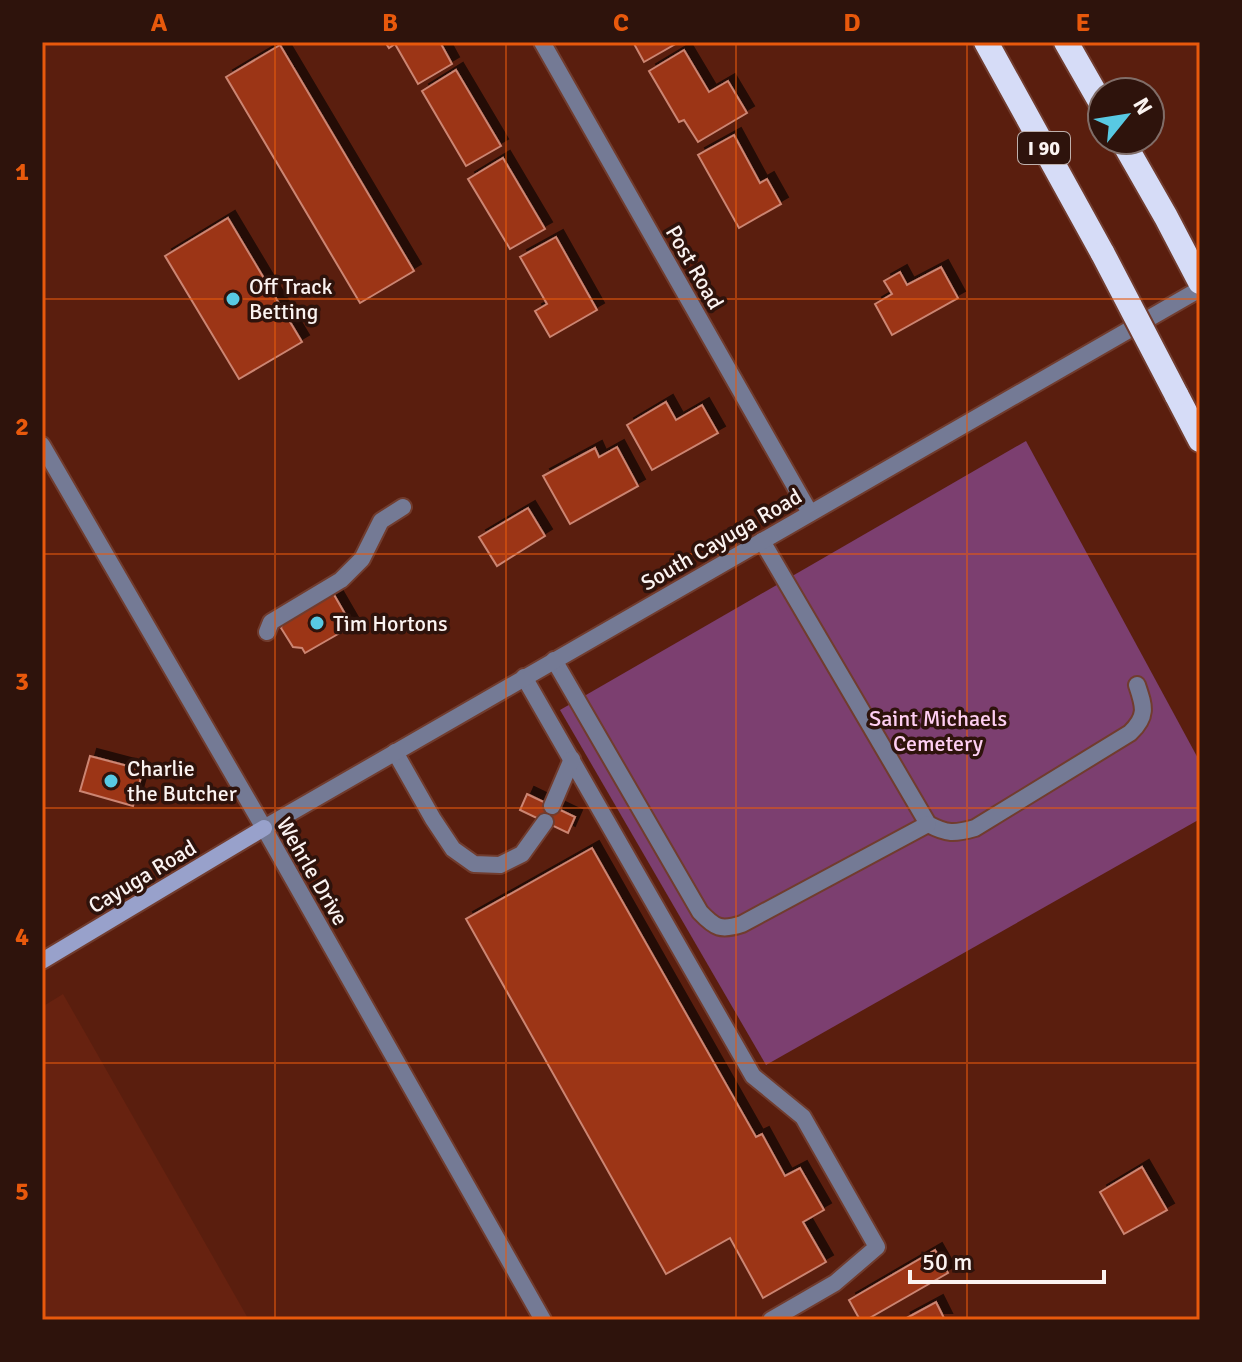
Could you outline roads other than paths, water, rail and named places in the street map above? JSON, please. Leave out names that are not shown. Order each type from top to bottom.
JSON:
[{"type":"highway","name":"I 90","points":[[986,42],[1103,254],[1200,440]]},
{"type":"highway","points":[[1066,42],[1086,77]]},
{"type":"highway","points":[[1131,156],[1200,282]]},
{"type":"main road","name":"Cayuga Road","points":[[42,961],[264,828]]},
{"type":"street","name":"Post Road","points":[[542,42],[810,513]]},
{"type":"street","name":"South Cayuga Road","points":[[264,828],[1200,289]]},
{"type":"street","name":"Wehrle Drive","points":[[42,445],[543,1320]]},
{"type":"street","points":[[267,632],[271,622],[341,580],[362,559],[381,521],[403,507]]},
{"type":"street","points":[[762,541],[928,824],[940,830],[955,834],[975,828],[1130,733],[1139,725],[1144,714],[1137,685]]},
{"type":"street","points":[[554,660],[709,923],[721,928],[742,924],[928,824]]},
{"type":"street","points":[[524,677],[753,1076],[803,1117],[877,1247],[835,1283],[771,1320]]},
{"type":"street","points":[[395,752],[453,849],[474,864],[500,865],[522,854],[545,822]]},
{"type":"street","points":[[552,806],[572,759]]},
{"type":"place","name":"Off Track Betting","points":[[233,299]]},
{"type":"place","name":"Tim Hortons","points":[[317,623]]},
{"type":"place","name":"Charlie the Butcher","points":[[111,781]]},
{"type":"park label","name":"Saint Michaels Cemetery","points":[[938,730]]}]
